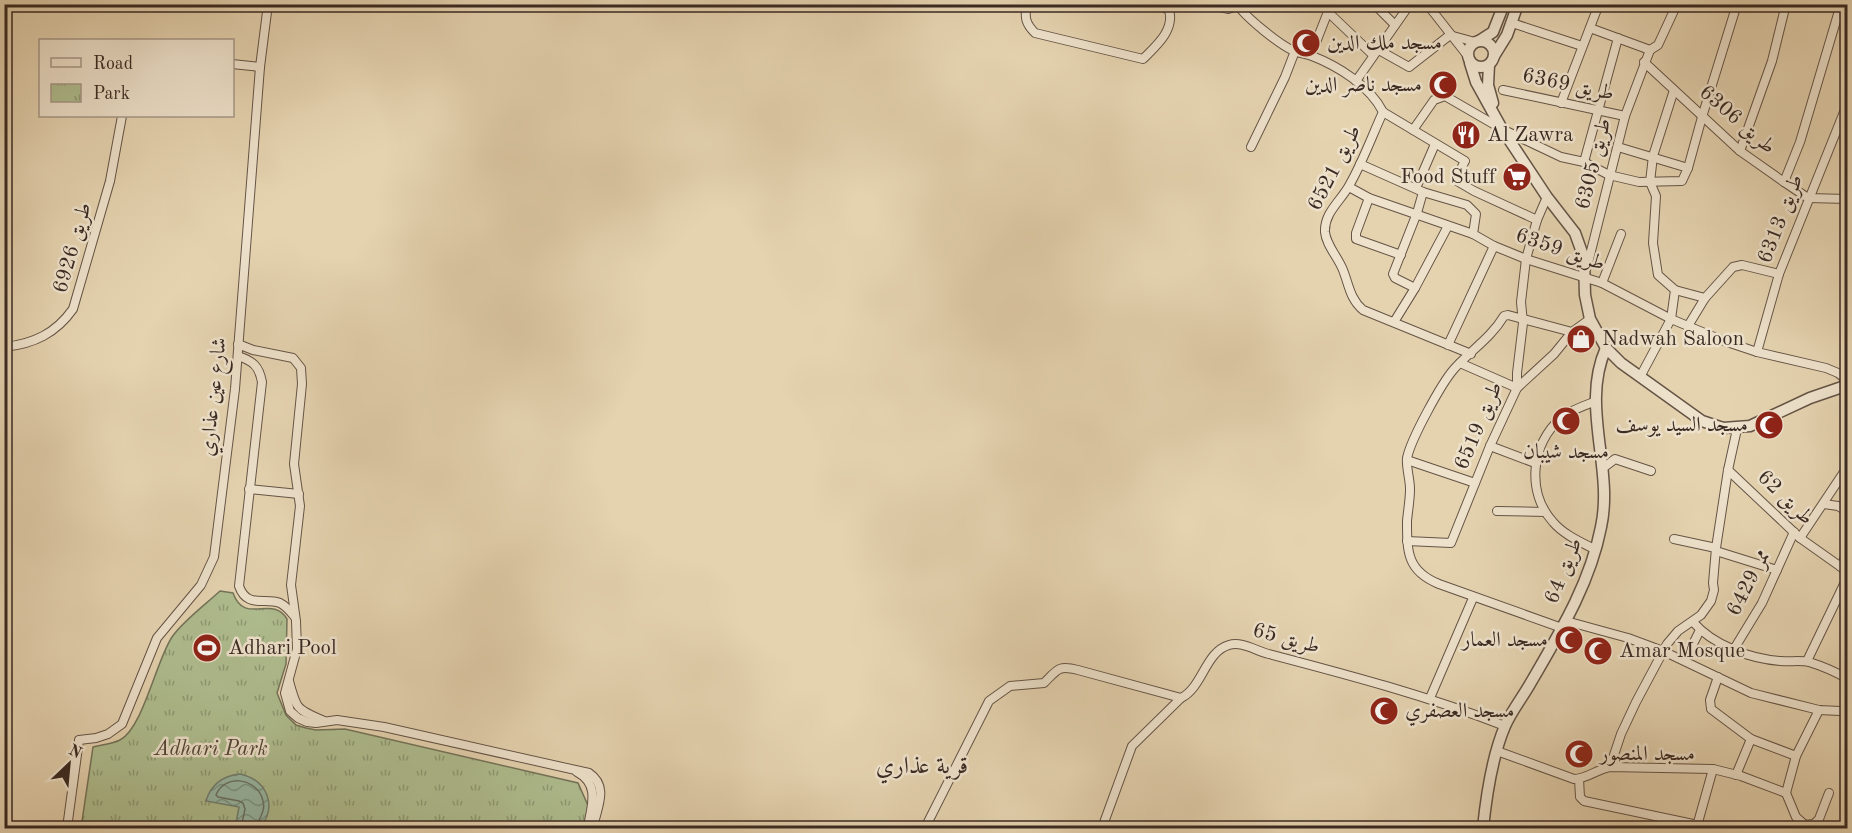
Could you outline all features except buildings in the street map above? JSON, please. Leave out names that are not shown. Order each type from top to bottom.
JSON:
[{"type":"street","name":"شارع عين عذاري","points":[[67,828],[80,739],[96,738],[108,734],[122,724],[157,638],[201,585],[212,566],[238,356],[260,68],[268,4]]},
{"type":"street","points":[[1027,4],[1025,19],[1035,33],[1143,59],[1165,36],[1171,17],[1172,7],[1157,4]]},
{"type":"street","points":[[1207,4],[1228,9],[1237,5],[1281,44],[1332,65],[1356,81],[1375,100],[1383,112],[1465,161],[1456,179],[1474,191],[1537,220]]},
{"type":"street","points":[[1374,4],[1395,25]]},
{"type":"street","points":[[1356,81],[1410,4]]},
{"type":"street","points":[[1427,4],[1469,59],[1479,68],[1491,61],[1505,41],[1518,4]]},
{"type":"street","points":[[1504,4],[1493,32],[1469,47],[1469,59],[1476,82],[1502,129],[1547,198],[1575,232],[1584,258],[1585,295],[1590,319],[1606,348],[1640,377],[1702,421],[1722,428],[1737,429],[1757,424],[1810,398],[1848,385]]},
{"type":"street","points":[[1562,103],[1599,4]]},
{"type":"street","points":[[1413,130],[1434,100],[1445,96],[1502,129],[1561,157],[1584,162],[1609,175],[1639,182],[1682,182],[1737,4]]},
{"type":"street","points":[[1740,151],[1772,61],[1786,4]]},
{"type":"street","points":[[1784,182],[1800,142],[1841,4]]},
{"type":"street","points":[[1590,28],[1650,50],[1658,45],[1674,5]]},
{"type":"street","points":[[1311,56],[1330,8],[1375,52],[1406,67],[1412,67],[1450,35]]},
{"type":"street","points":[[1512,23],[1582,46]]},
{"type":"street","points":[[1450,35],[1490,45],[1490,94],[1502,129]]},
{"type":"street","points":[[1584,162],[1618,38]]},
{"type":"street","name":"طريق 6305","points":[[1584,276],[1625,116],[1650,50]]},
{"type":"street","points":[[1251,147],[1295,51]]},
{"type":"street","name":"طريق 6306","points":[[1644,62],[1740,151],[1808,198]]},
{"type":"street","points":[[234,64],[260,68]]},
{"type":"street","name":"طريق 6369","points":[[1503,90],[1625,116]]},
{"type":"street","points":[[1674,90],[1653,156],[1650,182],[1656,196],[1653,243],[1658,275],[1675,290],[1705,298]]},
{"type":"street","name":"طريق 6313","points":[[1757,352],[1779,274],[1848,102]]},
{"type":"street","name":"طريق 6521","points":[[1383,112],[1349,187],[1337,201],[1327,220],[1325,232],[1348,283],[1351,297],[1357,305],[1363,310],[1394,322]]},
{"type":"street","name":"طريق 6926","points":[[4,347],[15,346],[55,331],[74,309],[110,181],[122,117]]},
{"type":"street","points":[[1415,288],[1394,276],[1394,272],[1417,213],[1419,190],[1436,144]]},
{"type":"street","points":[[1618,147],[1688,168]]},
{"type":"street","points":[[1360,164],[1419,190],[1467,205],[1476,214],[1473,234]]},
{"type":"street","name":"طريق 6359","points":[[1349,187],[1369,198],[1473,234],[1494,246],[1526,259],[1602,283],[1671,319],[1724,341],[1757,352],[1826,368],[1838,373],[1848,381]]},
{"type":"street","points":[[1467,205],[1474,191]]},
{"type":"street","points":[[1369,198],[1355,237],[1401,255]]},
{"type":"street","name":"طريق 6519","points":[[1407,541],[1451,543],[1490,446],[1517,388],[1517,367],[1523,319],[1521,302],[1526,259],[1537,220],[1547,198]]},
{"type":"street","points":[[1808,198],[1848,199]]},
{"type":"street","points":[[1448,226],[1394,322],[1471,354],[1445,381],[1410,444],[1407,460],[1410,473],[1407,541],[1412,563],[1424,578],[1473,598],[1564,624],[1628,638],[1685,660],[1751,693],[1819,710],[1848,709]]},
{"type":"street","points":[[1602,283],[1621,234]]},
{"type":"street","points":[[1448,345],[1494,246]]},
{"type":"street","points":[[1688,326],[1705,298],[1730,269],[1737,265],[1779,274]]},
{"type":"street","points":[[1640,377],[1671,319],[1675,290]]},
{"type":"street","name":"طريق 6519","points":[[1471,354],[1496,329],[1504,316],[1508,315],[1572,332]]},
{"type":"street","points":[[1460,363],[1517,388],[1554,354],[1572,332],[1590,319]]},
{"type":"street","points":[[238,344],[253,350],[293,358],[301,368],[302,396],[294,464],[300,510],[291,585],[297,621],[296,655],[289,680],[300,710],[324,721],[350,721],[384,727],[589,773],[599,784],[601,797],[587,828]]},
{"type":"street","name":"طريق 64","points":[[1483,828],[1497,751],[1505,726],[1580,595],[1596,550],[1602,525],[1603,468],[1594,402],[1600,362],[1606,348]]},
{"type":"street","points":[[238,356],[248,359],[256,366],[262,382],[239,586],[248,598],[266,603],[277,602],[286,596],[291,585]]},
{"type":"street","points":[[1594,402],[1570,411],[1555,424],[1544,439],[1536,463],[1536,488],[1545,512],[1562,531],[1596,550]]},
{"type":"street","points":[[1610,767],[1621,734],[1663,651],[1678,632],[1705,611],[1711,601],[1728,470],[1737,429]]},
{"type":"street","points":[[1490,446],[1536,463]]},
{"type":"street","points":[[1603,468],[1615,459],[1651,471]]},
{"type":"street","points":[[1407,460],[1475,483]]},
{"type":"street","name":"ممر 6429","points":[[1734,649],[1762,603],[1797,535],[1824,504],[1848,466]]},
{"type":"street","name":"طريق 62","points":[[1728,470],[1797,535],[1846,572]]},
{"type":"street","points":[[249,489],[299,494]]},
{"type":"street","points":[[1824,504],[1846,508]]},
{"type":"street","points":[[1497,511],[1545,512]]},
{"type":"street","points":[[1674,539],[1777,570]]},
{"type":"street","points":[[1807,661],[1846,572],[1848,550]]},
{"type":"street","points":[[1430,698],[1473,598]]},
{"type":"street","points":[[277,602],[287,608],[297,621]]},
{"type":"street","points":[[1693,622],[1700,630],[1734,649],[1779,661],[1807,661],[1848,679]]},
{"type":"street","points":[[1685,660],[1700,630]]},
{"type":"street","name":"طريق 65","points":[[1181,698],[1191,692],[1213,658],[1224,647],[1233,644],[1430,698],[1505,726]]},
{"type":"street","points":[[925,828],[989,701],[1010,686],[1044,683],[1061,667],[1181,698]]},
{"type":"street","points":[[1718,677],[1710,700],[1711,709],[1752,739],[1796,756]]},
{"type":"street","points":[[1102,828],[1132,746],[1181,698]]},
{"type":"street","points":[[1819,710],[1796,756],[1786,793],[1796,817],[1805,825],[1814,824],[1819,819],[1829,793]]},
{"type":"street","points":[[1736,775],[1752,739]]},
{"type":"street","points":[[1497,751],[1579,779],[1596,770],[1610,767],[1713,769],[1786,793]]},
{"type":"street","points":[[1697,826],[1713,769]]},
{"type":"street","points":[[1579,779],[1579,792],[1584,801],[1712,828]]},
{"type":"street","points":[[593,814],[593,828]]},
{"type":"green space","name":"Adhari Park","points":[[220,591],[233,593],[238,603],[244,607],[274,609],[281,612],[287,619],[286,664],[277,693],[286,715],[296,725],[316,730],[345,729],[578,783],[590,810],[583,828],[81,828],[93,747],[120,740],[128,733],[136,722],[172,637],[188,619]]},
{"type":"water","points":[[240,774],[257,782],[267,795],[268,811],[260,828],[235,828],[239,807],[206,801],[218,782]]},
{"type":"place","name":"مسجد ملك الدين","points":[[1306,43]]},
{"type":"place","name":"مسجد ناصر الدين","points":[[1443,85]]},
{"type":"place","name":"Al Zawra","points":[[1466,135]]},
{"type":"place","name":"Food Stuff","points":[[1517,177]]},
{"type":"place","name":"Nadwah Saloon","points":[[1581,339]]},
{"type":"place","name":"مسجد شيبان","points":[[1566,421]]},
{"type":"place","name":"مسجد السيد يوسف","points":[[1769,425]]},
{"type":"place","name":"مسجد العمار","points":[[1569,640]]},
{"type":"place","name":"Adhari Pool","points":[[207,648]]},
{"type":"place","name":"Amar Mosque","points":[[1598,651]]},
{"type":"place","name":"مسجد العصفري","points":[[1384,711]]},
{"type":"place","name":"مسجد المنصور","points":[[1579,754]]},
{"type":"district","name":"قرية عذاري","points":[[922,767]]}]
